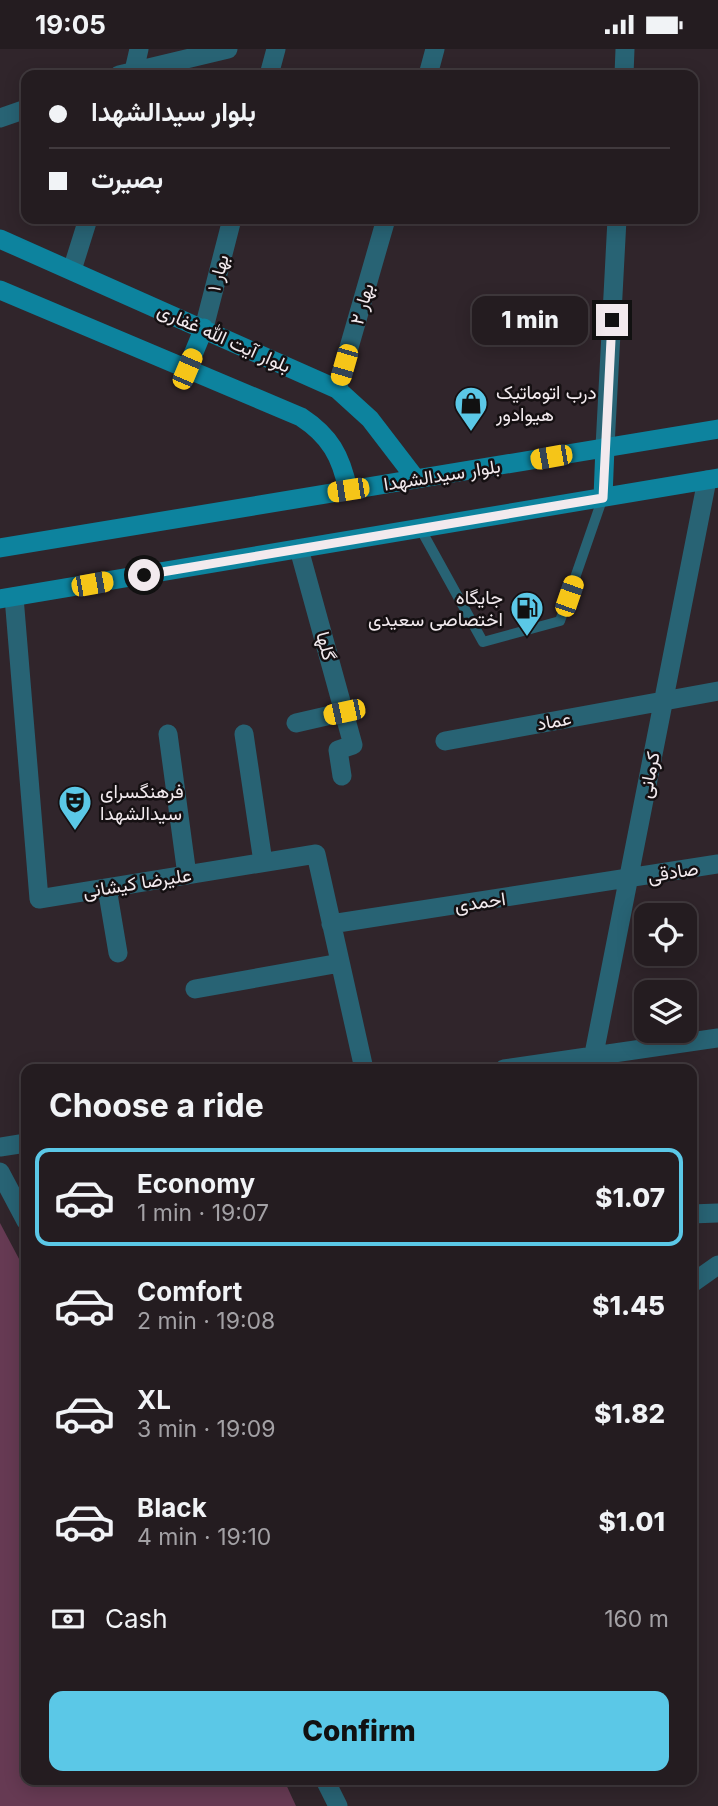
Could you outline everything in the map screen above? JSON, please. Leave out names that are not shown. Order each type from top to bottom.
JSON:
[{"type":"main road","name":"بلوار آیت الله غفاری","points":[[0,239],[337,389],[370,419],[416,479]]},
{"type":"main road","points":[[0,290],[301,417],[320,429],[335,447],[348,490]]},
{"type":"main road","points":[[187,369],[204,328]]},
{"type":"main road","name":"بلوار سیدالشهدا","points":[[0,548],[718,429]]},
{"type":"main road","points":[[603,498],[606,447]]},
{"type":"main road","points":[[7,598],[713,479]]},
{"type":"street","points":[[130,70],[139,49]]},
{"type":"street","points":[[141,70],[228,49]]},
{"type":"street","points":[[270,70],[276,49]]},
{"type":"street","points":[[429,70],[435,49]]},
{"type":"street","points":[[624,70],[625,49]]},
{"type":"street","points":[[0,118],[21,111]]},
{"type":"street","points":[[72,270],[86,224]]},
{"type":"street","name":"بهار ۱","points":[[204,328],[231,224]]},
{"type":"street","name":"بهار ۲","points":[[337,389],[385,224]]},
{"type":"street","points":[[606,447],[617,224]]},
{"type":"street","name":"کرمانی","points":[[593,1062],[664,702],[713,479]]},
{"type":"street","name":"گلها","points":[[299,548],[353,745],[338,750],[342,775]]},
{"type":"street","name":"علیرضا کیشانی","points":[[7,598],[39,899],[316,854],[363,1064]]},
{"type":"street","name":"عماد","points":[[445,741],[718,691]]},
{"type":"street","points":[[296,723],[344,712]]},
{"type":"street","points":[[168,734],[187,875]]},
{"type":"street","points":[[244,734],[263,862]]},
{"type":"street","name":"صادقی","points":[[629,879],[718,865]]},
{"type":"street","name":"احمدی","points":[[331,924],[629,879]]},
{"type":"street","points":[[107,888],[118,953]]},
{"type":"street","points":[[195,989],[340,963]]},
{"type":"street","points":[[568,1064],[593,1062],[718,1038]]},
{"type":"street","points":[[0,1147],[21,1144]]},
{"type":"street","points":[[0,1173],[21,1212]]},
{"type":"street","points":[[697,1215],[718,1213]]},
{"type":"street","points":[[697,1280],[718,1265]]},
{"type":"street","points":[[328,1785],[338,1806]]},
{"type":"lane","points":[[420,528],[483,642],[560,621],[603,498]]},
{"type":"shaded area","points":[[0,1223],[21,1263],[21,1785],[286,1785],[296,1806],[0,1806]]},
{"type":"place","name":"درب اتوماتیک هیوادور","points":[[471,433]]},
{"type":"place","name":"جایگاه اختصاصی سعیدی","points":[[527,638]]},
{"type":"place","name":"فرهنگسرای سیدالشهدا","points":[[75,832]]},
{"type":"route","points":[[144,575],[603,498],[612,320]]}]
